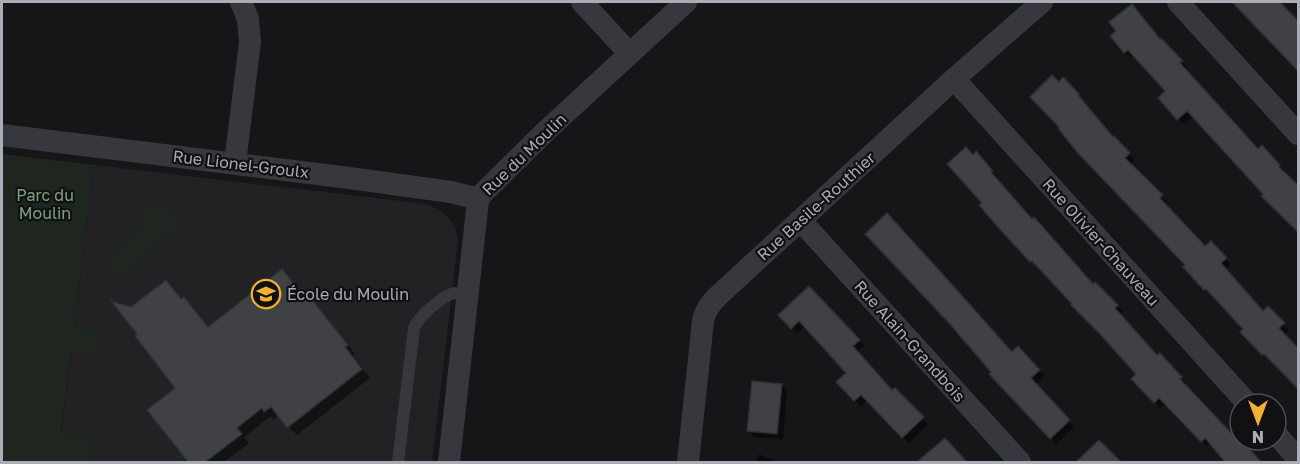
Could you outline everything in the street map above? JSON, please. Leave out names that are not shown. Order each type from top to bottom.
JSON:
[{"type":"street","points":[[236,163],[250,42],[248,19],[241,2]]},
{"type":"street","points":[[582,2],[629,54]]},
{"type":"street","name":"Rue du Moulin","points":[[449,462],[478,201],[486,189],[686,2]]},
{"type":"street","name":"Rue Basile-Routhier","points":[[688,462],[705,315],[710,305],[718,295],[1041,2]]},
{"type":"street","points":[[1178,2],[1299,134]]},
{"type":"street","name":"Rue Olivier-Chauveau","points":[[954,79],[1237,392]]},
{"type":"street","name":"Rue Lionel-Groulx","points":[[2,135],[451,192],[478,201]]},
{"type":"street","name":"Rue Alain-Grandbois","points":[[800,220],[1020,462]]},
{"type":"street","points":[[1288,447],[1299,459]]},
{"type":"lane","points":[[398,462],[416,322],[446,296],[455,293],[468,294]]},
{"type":"shaded area","name":"École du Moulin","points":[[94,165],[426,204],[441,211],[455,227],[458,241],[432,462],[58,462]]},
{"type":"green space","name":"Parc du Moulin","points":[[2,154],[94,165],[74,328],[102,331],[99,355],[71,352],[61,433],[92,437],[89,462],[2,462]]},
{"type":"green space","points":[[159,201],[179,223],[125,273],[119,272],[110,264],[111,257],[145,222],[141,216]]},
{"type":"building","points":[[1232,2],[1280,2],[1299,22],[1299,72]]},
{"type":"building","points":[[1132,4],[1160,39],[1183,61],[1180,63],[1258,149],[1262,145],[1280,165],[1279,167],[1299,186],[1299,233],[1261,196],[1263,194],[1187,111],[1177,120],[1158,98],[1165,91],[1128,50],[1124,53],[1110,36],[1116,31],[1109,22]]},
{"type":"building","points":[[1052,75],[1059,82],[1063,77],[1079,94],[1113,137],[1130,153],[1125,158],[1163,195],[1160,198],[1205,246],[1211,241],[1227,258],[1221,263],[1263,311],[1268,306],[1285,323],[1279,328],[1299,349],[1299,390],[1240,332],[1243,329],[1077,152],[1059,127],[1030,97]]},
{"type":"building","points":[[966,147],[973,155],[976,151],[1032,219],[1034,217],[1093,284],[1095,282],[1118,305],[1115,308],[1157,355],[1160,353],[1182,377],[1180,379],[1228,430],[1228,452],[1252,452],[1261,462],[1225,462],[1205,438],[1201,442],[1159,398],[1154,403],[1131,379],[1136,374],[996,225],[979,205],[982,203],[947,164]]},
{"type":"building","points":[[887,213],[1012,352],[1018,346],[1040,370],[1031,378],[1070,420],[1050,439],[989,374],[991,372],[949,323],[865,234]]},
{"type":"building","points":[[282,269],[299,290],[303,288],[348,345],[345,347],[362,369],[287,428],[271,407],[264,412],[262,408],[237,428],[242,434],[205,462],[188,462],[147,410],[175,388],[111,301],[131,307],[166,280],[181,299],[184,297],[208,327]]},
{"type":"building","points":[[809,286],[860,340],[853,346],[892,390],[895,388],[924,417],[902,438],[861,395],[854,401],[836,382],[846,373],[799,321],[791,329],[778,315]]},
{"type":"building","points":[[752,381],[782,384],[777,434],[747,431]]},
{"type":"building","points":[[945,438],[967,462],[917,462]]},
{"type":"building","points":[[1099,440],[1121,462],[1076,462]]},
{"type":"place","name":"École du Moulin","points":[[266,294]]}]
